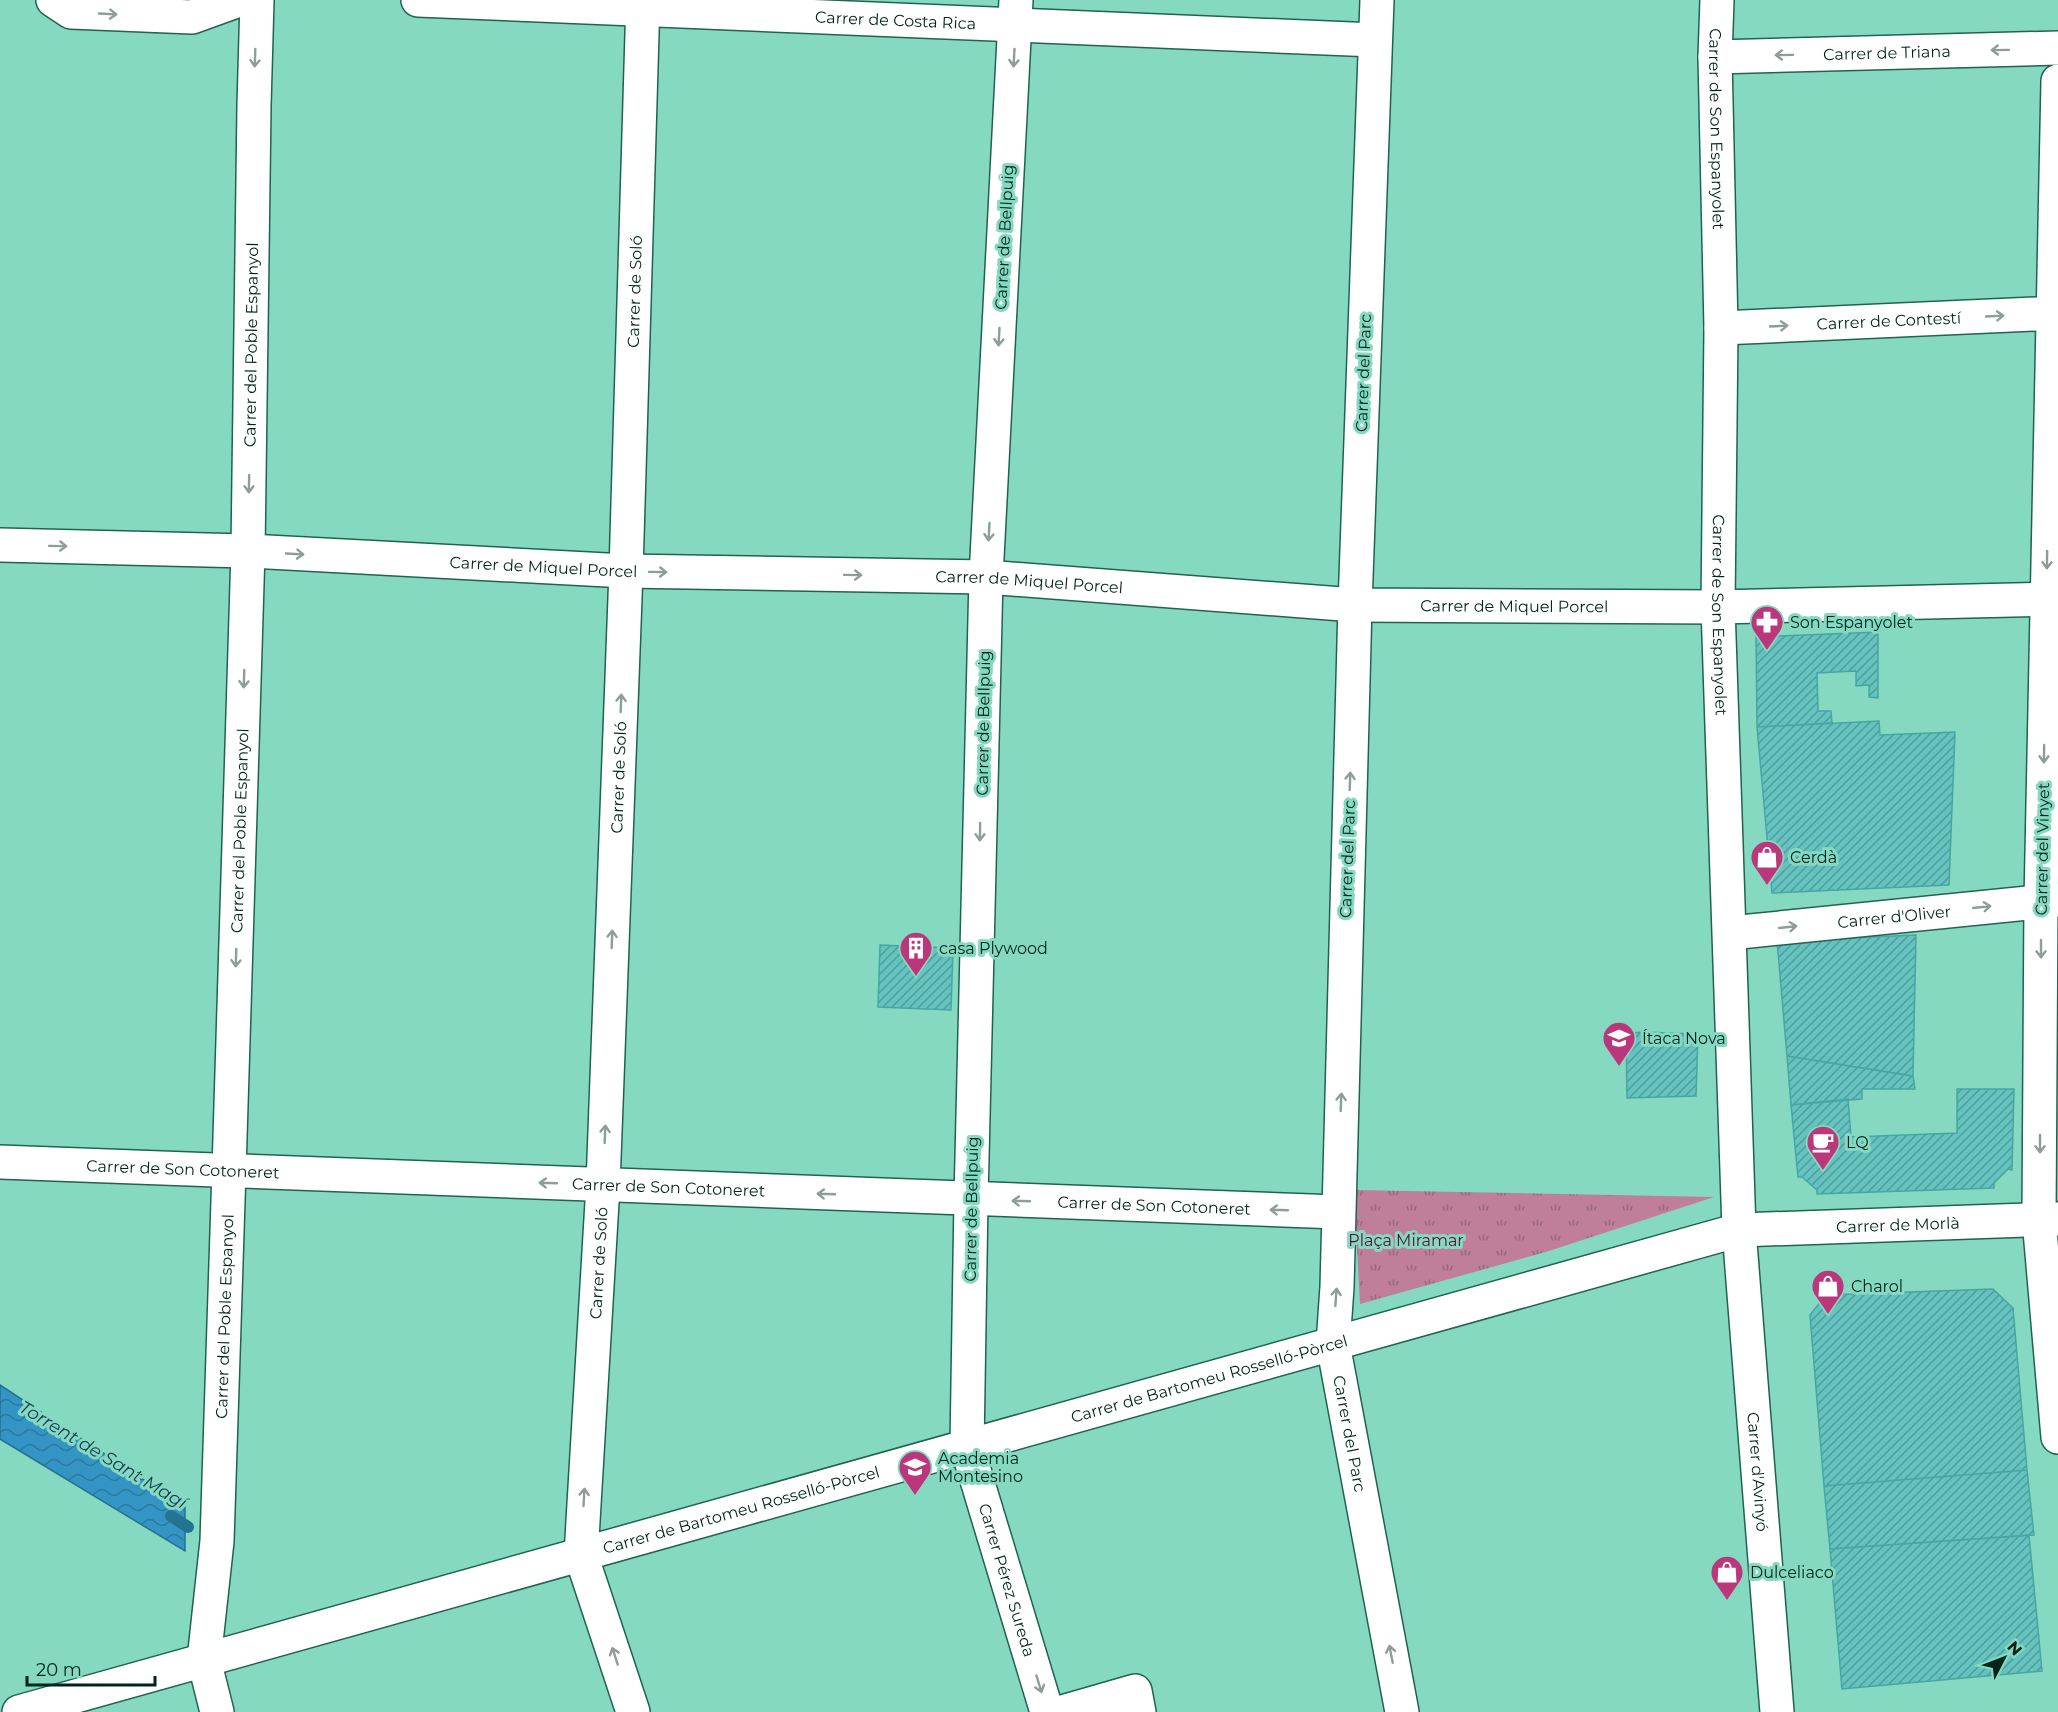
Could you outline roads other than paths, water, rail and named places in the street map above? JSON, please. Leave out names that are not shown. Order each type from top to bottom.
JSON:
[{"type":"street","points":[[53,0],[71,12],[192,18],[239,0]]},
{"type":"street","name":"Carrer del Poble Espanyol","points":[[204,1660],[217,1541],[249,551],[257,0]]},
{"type":"street","name":"Carrer de Costa Rica","points":[[418,0],[1016,12],[1375,40]]},
{"type":"street","name":"Carrer del Parc","points":[[1377,0],[1355,605],[1337,1287],[1333,1344],[1402,1712]]},
{"type":"street","name":"Carrer de Son Espanyolet","points":[[1717,0],[1715,57],[1721,328],[1718,607],[1739,1230]]},
{"type":"street","name":"Carrer de Soló","points":[[581,1555],[603,1185],[626,572],[643,5]]},
{"type":"street","name":"Carrer de Bellpuig","points":[[968,1447],[970,1199],[986,577],[1016,12]]},
{"type":"street","name":"Carrer de Triana","points":[[1715,57],[2058,48]]},
{"type":"street","name":"Carrer del Vinyet","points":[[2058,81],[2052,599],[2049,1219],[2058,1437]]},
{"type":"street","name":"Carrer de Contestí","points":[[1721,328],[2055,313]]},
{"type":"street","name":"Carrer de Miquel Porcel","points":[[0,545],[249,551],[626,572],[986,577],[1355,605],[1718,607],[2052,599]]},
{"type":"street","name":"Carrer d'Oliver","points":[[1730,933],[2050,900]]},
{"type":"street","name":"Carrer de Son Cotoneret","points":[[0,1162],[1338,1212]]},
{"type":"street","name":"Carrer de Morlà","points":[[1739,1230],[2049,1219]]},
{"type":"street","name":"Carrer de Bartomeu Rosselló-Pòrcel","points":[[19,1712],[1739,1230]]},
{"type":"street","name":"Carrer d'Avinyó","points":[[1739,1230],[1777,1712]]},
{"type":"street","name":"Carrer Pérez Sureda","points":[[968,1447],[1047,1712]]},
{"type":"street","points":[[581,1555],[633,1712]]},
{"type":"street","points":[[204,1660],[217,1712]]},
{"type":"street","points":[[1062,1712],[1137,1702]]},
{"type":"water","points":[[0,1385],[185,1507],[185,1551],[0,1439]]},
{"type":"waterway","name":"Torrent de Sant Magí","points":[[171,1516],[188,1527]]},
{"type":"place","name":"Son Espanyolet","points":[[1767,651]]},
{"type":"place","name":"Cerdà","points":[[1767,886]]},
{"type":"place","name":"casa Plywood","points":[[916,977]]},
{"type":"place","name":"Ítaca Nova","points":[[1619,1067]]},
{"type":"place","name":"LQ","points":[[1823,1171]]},
{"type":"place","name":"Charol","points":[[1828,1315]]},
{"type":"place","name":"Academia Montesino","points":[[915,1496]]},
{"type":"place","name":"Dulceliaco","points":[[1727,1601]]},
{"type":"park label","name":"Plaça Miramar","points":[[1406,1240]]}]
